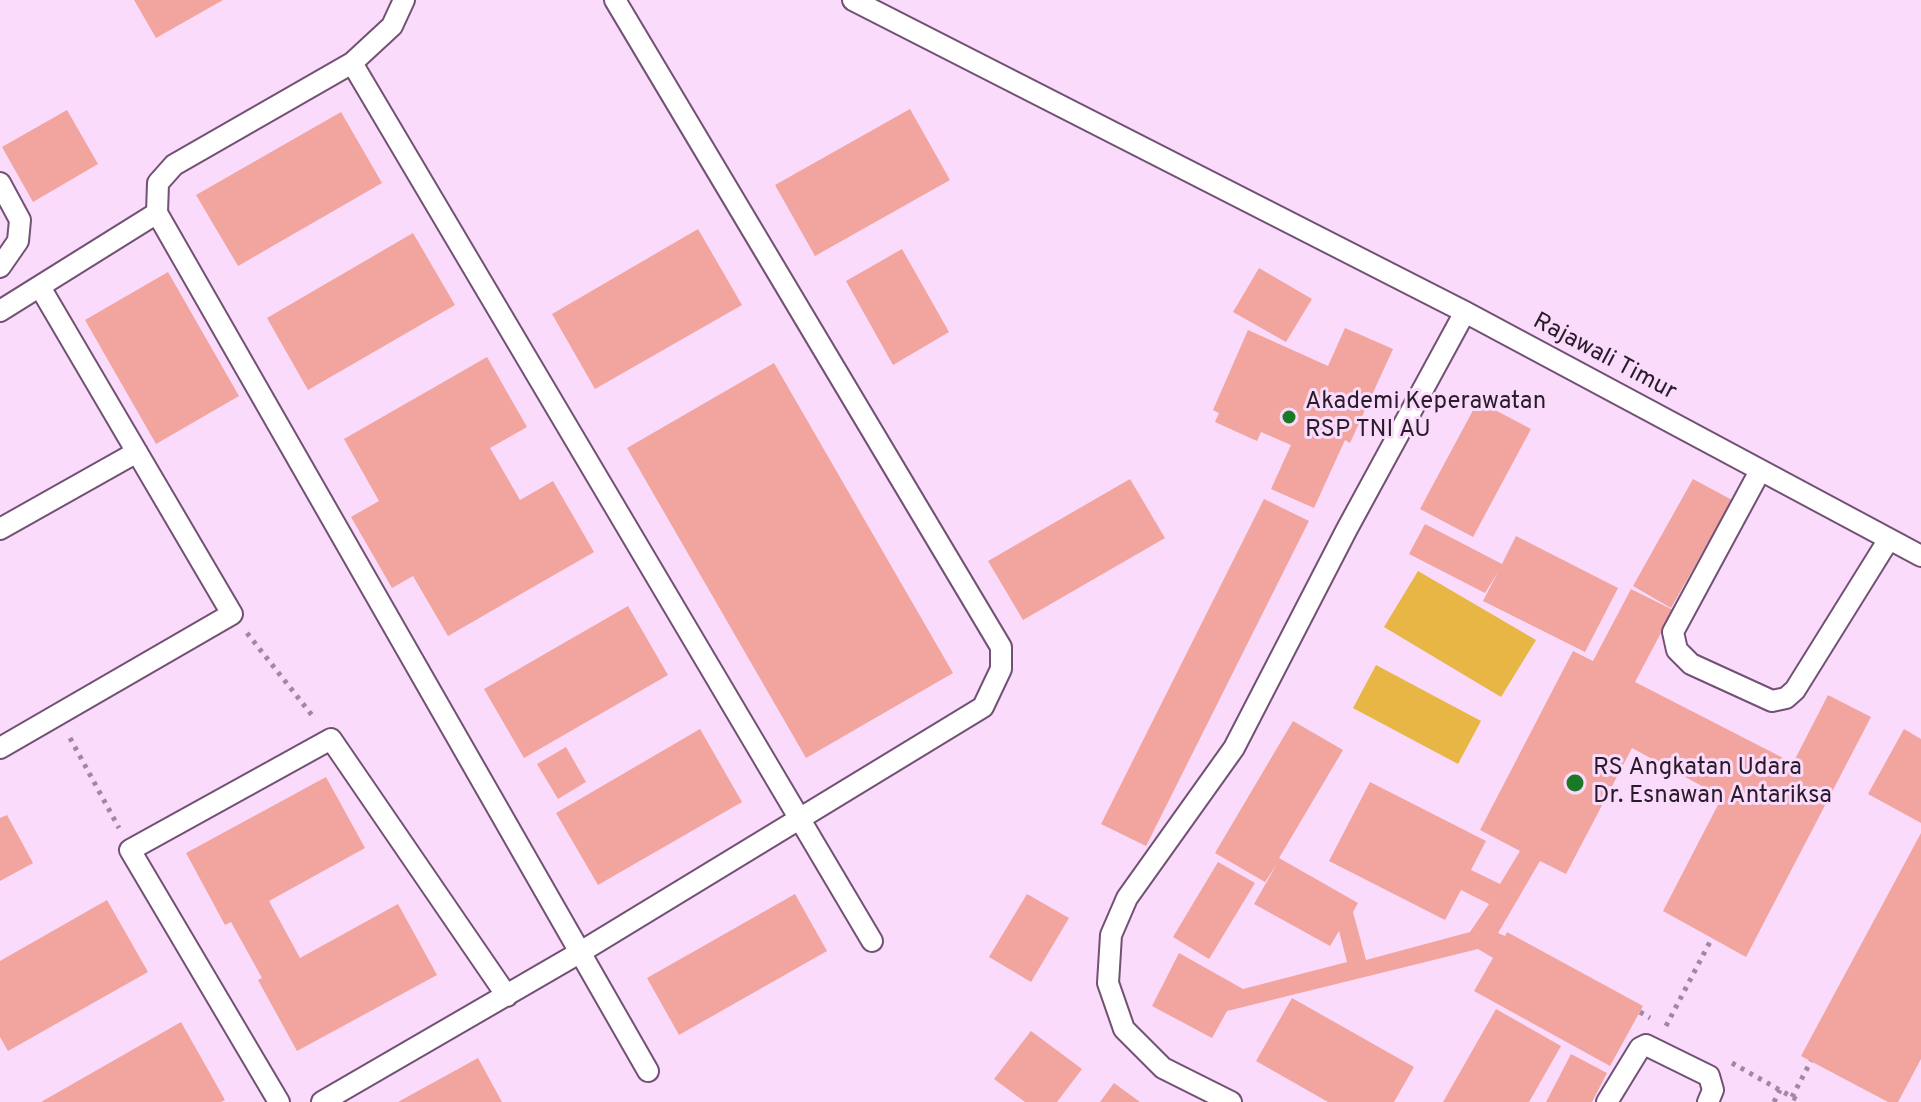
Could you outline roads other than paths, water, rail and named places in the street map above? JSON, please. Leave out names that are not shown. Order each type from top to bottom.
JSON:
[{"type":"lane","points":[[404,0],[392,26],[352,63],[174,165],[158,183],[157,213],[648,1071]]},
{"type":"lane","points":[[322,1102],[579,953],[983,707],[1001,669],[1001,647],[615,0]]},
{"type":"lane","name":"Rajawali Timur","points":[[853,0],[1465,312],[1921,556]]},
{"type":"lane","points":[[352,63],[872,941]]},
{"type":"lane","points":[[0,183],[20,220],[18,241],[0,267]]},
{"type":"lane","points":[[0,311],[157,213]]},
{"type":"lane","points":[[0,748],[232,614],[40,287]]},
{"type":"lane","points":[[1231,1102],[1163,1068],[1124,1029],[1108,983],[1111,935],[1127,898],[1234,748],[1465,312]]},
{"type":"lane","points":[[0,529],[137,452]]},
{"type":"lane","points":[[1760,471],[1673,632],[1677,650],[1691,664],[1772,701],[1786,698],[1795,690],[1889,539]]},
{"type":"lane","points":[[279,1102],[130,850],[331,739],[507,996]]},
{"type":"lane","points":[[1607,1102],[1640,1048],[1646,1045],[1709,1076],[1713,1090],[1708,1102]]},
{"type":"place","name":"Akademi Keperawatan RSP TNI AU","points":[[1289,417]]},
{"type":"place","name":"RS Angkatan Udara Dr. Esnawan Antariksa","points":[[1575,783]]}]
